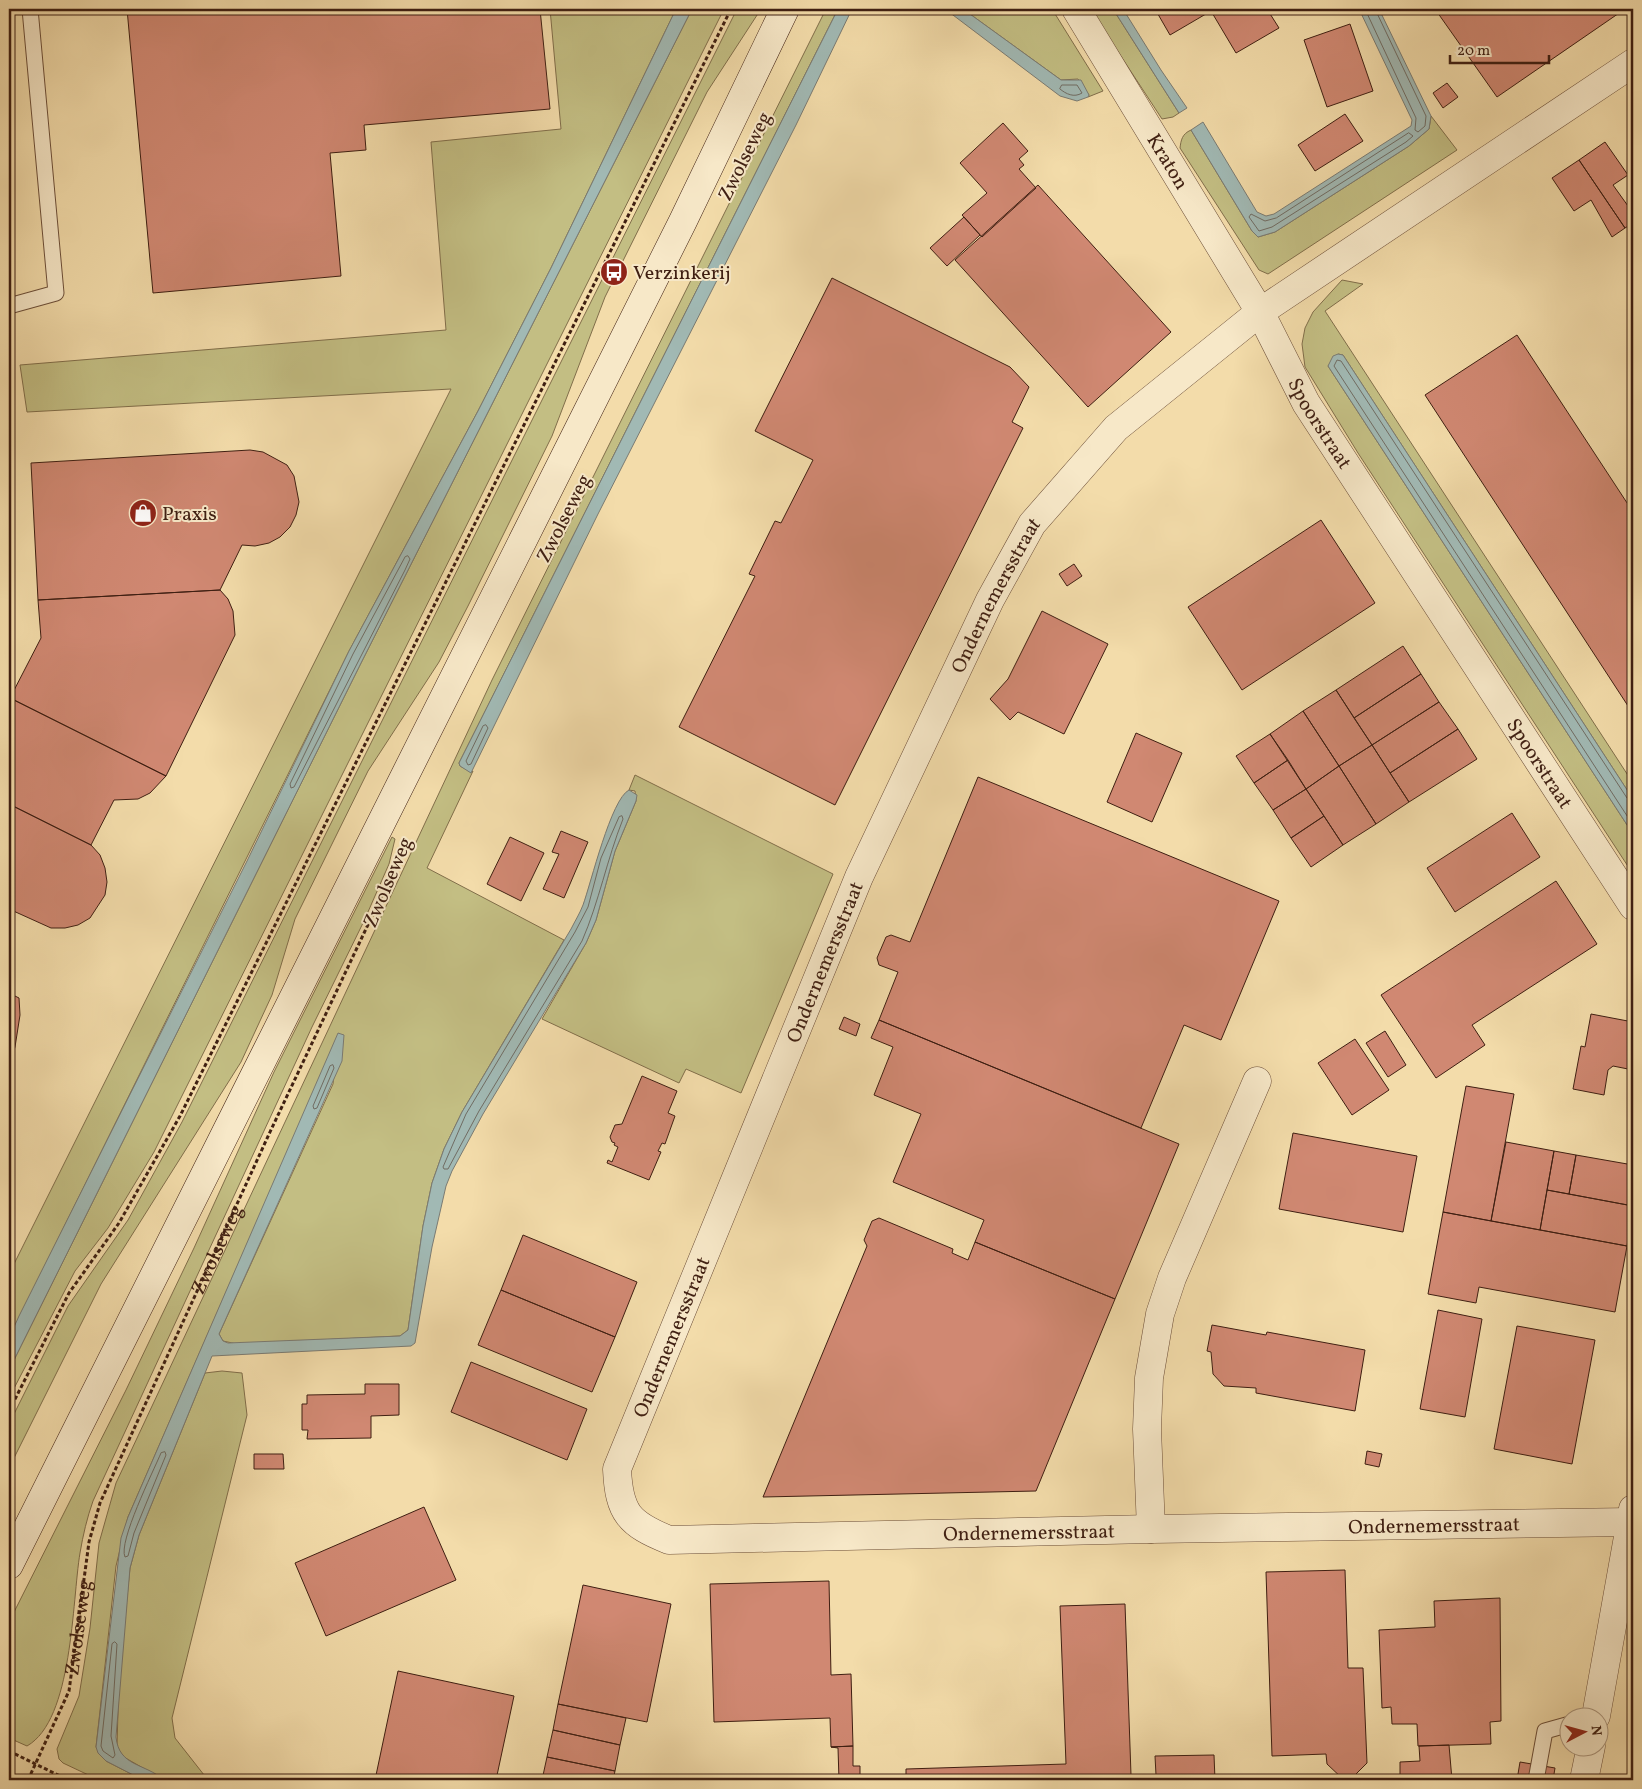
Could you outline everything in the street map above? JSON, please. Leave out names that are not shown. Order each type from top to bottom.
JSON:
[{"type":"street","name":"Zwolseweg","points":[[9,1565],[674,238],[785,9]]},
{"type":"street","name":"Kraton","points":[[1076,9],[1260,312]]},
{"type":"street","points":[[1260,312],[1633,63]]},
{"type":"street","name":"Spoorstraat","points":[[1260,312],[1306,403],[1633,906]]},
{"type":"street","name":"Ondernemersstraat","points":[[1260,312],[1116,428],[1032,524],[990,600],[859,877],[617,1469],[618,1490],[631,1520],[643,1530],[669,1540],[1632,1516]]},
{"type":"street","points":[[1151,1529],[1147,1430],[1149,1378],[1158,1322],[1172,1278],[1257,1081]]},
{"type":"street","points":[[1598,1706],[1632,1516]]},
{"type":"street","points":[[1584,1780],[1589,1756]]},
{"type":"lane","points":[[9,306],[56,293],[30,9]]},
{"type":"lane","points":[[1536,1780],[1545,1731],[1560,1727]]},
{"type":"path","points":[[9,1411],[69,1293],[119,1222],[180,1116],[731,9]]},
{"type":"path","name":"Zwolseweg","points":[[28,1780],[69,1692],[89,1542],[100,1503],[270,1132],[384,890]]},
{"type":"path","points":[[9,1751],[68,1780]]},
{"type":"shaded area","points":[[550,9],[676,9],[551,268],[478,411],[349,651],[9,1338],[9,1274],[451,389],[27,412],[20,365],[446,330],[431,142],[561,129]]},
{"type":"shaded area","points":[[692,9],[724,9],[154,1152],[108,1228],[75,1271],[9,1398],[9,1370],[361,663]]},
{"type":"shaded area","points":[[737,9],[761,9],[707,92],[605,297],[552,436],[468,606],[439,662],[368,771],[295,919],[272,995],[241,1062],[101,1284],[9,1468],[9,1424],[68,1306],[128,1220],[182,1122]]},
{"type":"shaded area","points":[[826,9],[838,9],[459,763],[460,766],[471,772],[473,771],[427,868],[564,940],[462,1112],[444,1149],[432,1183],[423,1226],[408,1330],[400,1336],[237,1344],[223,1341],[219,1334],[333,1084],[339,1033],[128,1517],[116,1566],[96,1747],[106,1761],[143,1780],[99,1780],[63,1763],[59,1759],[57,1749],[79,1696],[90,1628],[99,1543],[116,1483],[492,680]]},
{"type":"shaded area","points":[[963,9],[1052,9],[1103,91],[1088,97],[1089,95],[1078,79],[1061,80]]},
{"type":"shaded area","points":[[1090,9],[1113,9],[1179,113],[1173,117],[1162,119]]},
{"type":"shaded area","points":[[1431,116],[1457,150],[1268,274],[1259,270],[1180,148],[1182,138],[1191,130],[1252,231],[1258,237],[1275,232],[1409,146],[1429,129]]},
{"type":"shaded area","points":[[1342,280],[1363,284],[1325,311],[1633,783],[1633,799],[1343,355],[1338,354],[1328,366],[1633,834],[1633,874],[1358,453],[1305,367],[1302,344],[1305,328],[1313,312]]},
{"type":"shaded area","points":[[635,775],[833,874],[741,1093],[686,1069],[679,1083],[542,1019],[586,943],[596,920],[615,851],[636,801],[635,791],[629,790]]},
{"type":"shaded area","points":[[392,837],[395,839],[389,864],[364,921],[312,1027],[93,1501],[80,1553],[68,1658],[62,1686],[54,1712],[42,1732],[27,1746],[9,1738],[9,1622],[126,1390],[194,1248],[274,1072]]},
{"type":"shaded area","points":[[222,1371],[242,1373],[247,1415],[172,1718],[175,1738],[208,1780],[164,1780],[122,1756],[117,1746],[119,1675],[130,1568],[139,1535],[205,1373]]},
{"type":"water","points":[[676,9],[692,9],[361,663],[9,1370],[9,1338],[19,1316],[247,861],[349,651],[478,411],[551,268]]},
{"type":"water","points":[[838,9],[852,9],[796,125],[598,514],[471,773],[460,766],[459,763]]},
{"type":"water","points":[[945,9],[963,9],[1061,80],[1081,80],[1089,95],[1088,97],[1077,101],[1060,96]]},
{"type":"water","points":[[1113,9],[1123,9],[1187,108],[1179,113]]},
{"type":"water","points":[[1359,9],[1379,9],[1431,116],[1429,129],[1409,146],[1275,232],[1258,237],[1252,231],[1191,130],[1203,122],[1257,212],[1266,216],[1274,214],[1411,126],[1412,120]]},
{"type":"water","points":[[1343,355],[1633,799],[1633,834],[1328,366],[1333,356]]},
{"type":"water","points":[[629,790],[637,795],[636,801],[615,851],[596,920],[586,943],[483,1114],[452,1171],[446,1186],[432,1247],[415,1343],[411,1346],[212,1356],[139,1535],[130,1568],[116,1737],[118,1747],[127,1759],[164,1780],[143,1780],[106,1761],[98,1753],[96,1747],[121,1538],[128,1517],[338,1033],[344,1035],[342,1061],[219,1334],[223,1341],[228,1343],[400,1336],[408,1330],[423,1226],[432,1183],[444,1149],[462,1112],[579,914],[615,809]]},
{"type":"building","points":[[127,9],[540,9],[550,109],[364,125],[366,150],[330,153],[341,276],[153,293]]},
{"type":"building","points":[[1155,9],[1267,9],[1279,28],[1236,53],[1211,11],[1170,35]]},
{"type":"building","points":[[1435,9],[1625,9],[1497,97]]},
{"type":"building","points":[[1350,24],[1373,91],[1327,107],[1304,40]]},
{"type":"building","points":[[1447,83],[1458,97],[1443,108],[1433,93]]},
{"type":"building","points":[[1345,114],[1363,141],[1315,171],[1298,145]]},
{"type":"building","points":[[1003,123],[1028,151],[1019,159],[1024,165],[1019,169],[1036,188],[982,237],[962,215],[987,193],[960,163]]},
{"type":"building","points":[[1605,142],[1628,175],[1613,185],[1633,213],[1633,223],[1625,228],[1579,160]]},
{"type":"building","points":[[1579,160],[1625,228],[1612,237],[1591,200],[1574,211],[1552,178]]},
{"type":"building","points":[[1038,185],[1171,332],[1088,407],[955,260]]},
{"type":"building","points":[[964,217],[980,235],[947,266],[930,248]]},
{"type":"building","points":[[832,278],[1010,367],[1029,387],[1012,422],[1023,428],[835,805],[679,727],[755,576],[749,574],[775,521],[781,523],[813,460],[755,431]]},
{"type":"building","points":[[1517,335],[1633,512],[1633,706],[1630,709],[1425,395]]},
{"type":"building","points":[[250,450],[263,452],[287,465],[294,476],[299,502],[296,515],[290,527],[280,537],[269,543],[255,546],[242,545],[220,590],[38,600],[31,463]]},
{"type":"building","points":[[1321,520],[1375,603],[1242,690],[1188,607]]},
{"type":"building","points":[[1074,564],[1082,576],[1067,586],[1059,574]]},
{"type":"building","points":[[220,590],[228,599],[233,611],[235,635],[166,776],[10,698],[41,638],[38,600]]},
{"type":"building","points":[[1042,611],[1108,644],[1064,734],[1018,712],[1010,720],[990,699],[1008,679]]},
{"type":"building","points":[[1403,646],[1421,674],[1354,718],[1336,690]]},
{"type":"building","points":[[1421,674],[1439,702],[1372,745],[1354,718]]},
{"type":"building","points":[[1336,690],[1372,745],[1339,766],[1303,711]]},
{"type":"building","points":[[10,698],[166,776],[150,793],[138,799],[114,800],[91,845],[9,804]]},
{"type":"building","points":[[1439,702],[1458,729],[1390,773],[1372,745]]},
{"type":"building","points":[[1303,711],[1339,766],[1306,789],[1270,734]]},
{"type":"building","points":[[1458,729],[1477,759],[1409,802],[1390,773]]},
{"type":"building","points":[[1136,733],[1182,753],[1152,822],[1107,802]]},
{"type":"building","points":[[1270,734],[1288,760],[1254,783],[1236,756]]},
{"type":"building","points":[[1372,745],[1409,802],[1376,824],[1339,766]]},
{"type":"building","points":[[1288,760],[1306,789],[1273,810],[1254,783]]},
{"type":"building","points":[[1339,766],[1376,824],[1343,845],[1306,789]]},
{"type":"building","points":[[978,777],[1279,901],[1221,1040],[1184,1025],[1141,1128],[879,1020],[898,972],[879,965],[877,958],[886,937],[891,935],[910,942]]},
{"type":"building","points":[[1306,789],[1324,816],[1291,838],[1273,810]]},
{"type":"building","points":[[9,804],[91,845],[100,855],[105,868],[107,882],[105,895],[90,918],[78,925],[65,928],[51,928],[9,909]]},
{"type":"building","points":[[1512,813],[1540,857],[1455,912],[1427,868]]},
{"type":"building","points":[[1324,816],[1343,845],[1311,867],[1291,838]]},
{"type":"building","points":[[561,831],[588,842],[564,898],[543,889],[559,854],[552,852]]},
{"type":"building","points":[[510,837],[544,853],[521,901],[487,884]]},
{"type":"building","points":[[1556,881],[1597,944],[1472,1025],[1485,1045],[1436,1078],[1381,995]]},
{"type":"building","points":[[9,993],[19,998],[20,1015],[15,1047],[9,1068]]},
{"type":"building","points":[[1591,1014],[1633,1022],[1633,1070],[1613,1066],[1608,1070],[1604,1095],[1573,1089],[1581,1046],[1585,1047]]},
{"type":"building","points":[[844,1017],[860,1024],[856,1036],[839,1029]]},
{"type":"building","points":[[879,1020],[1179,1144],[1115,1299],[975,1242],[984,1220],[893,1182],[921,1114],[874,1095],[893,1047],[871,1038]]},
{"type":"building","points":[[1385,1031],[1406,1065],[1388,1077],[1366,1043]]},
{"type":"building","points":[[1355,1039],[1389,1090],[1352,1115],[1318,1063]]},
{"type":"building","points":[[642,1076],[677,1091],[668,1113],[675,1116],[665,1144],[662,1143],[658,1151],[661,1152],[649,1180],[607,1163],[608,1160],[612,1162],[618,1147],[614,1145],[615,1143],[612,1142],[610,1137],[615,1125],[622,1124]]},
{"type":"building","points":[[1466,1086],[1514,1094],[1491,1221],[1443,1212]]},
{"type":"building","points":[[1293,1133],[1417,1156],[1403,1232],[1279,1209]]},
{"type":"building","points":[[1506,1142],[1554,1151],[1540,1230],[1491,1221]]},
{"type":"building","points":[[1554,1151],[1576,1155],[1569,1194],[1547,1190]]},
{"type":"building","points":[[1576,1155],[1633,1165],[1633,1206],[1569,1194]]},
{"type":"building","points":[[1547,1190],[1633,1206],[1627,1246],[1540,1230]]},
{"type":"building","points":[[1443,1212],[1627,1246],[1615,1312],[1479,1287],[1476,1303],[1428,1294]]},
{"type":"building","points":[[879,1218],[953,1249],[952,1253],[968,1260],[975,1242],[1115,1299],[1036,1491],[763,1497],[867,1246],[864,1240],[872,1221]]},
{"type":"building","points":[[523,1235],[637,1282],[615,1337],[501,1290]]},
{"type":"building","points":[[501,1290],[615,1337],[592,1392],[478,1345]]},
{"type":"building","points":[[1438,1310],[1482,1319],[1465,1417],[1420,1409]]},
{"type":"building","points":[[1212,1325],[1266,1335],[1267,1332],[1365,1350],[1355,1411],[1256,1393],[1256,1388],[1224,1386],[1213,1374],[1211,1352],[1207,1351]]},
{"type":"building","points":[[1517,1326],[1595,1340],[1572,1464],[1494,1449]]},
{"type":"building","points":[[471,1362],[587,1409],[567,1460],[451,1412]]},
{"type":"building","points":[[365,1384],[399,1384],[399,1415],[371,1416],[371,1438],[307,1439],[308,1430],[302,1430],[302,1404],[307,1404],[307,1395],[365,1394]]},
{"type":"building","points":[[1367,1451],[1382,1454],[1379,1467],[1365,1464]]},
{"type":"building","points":[[254,1454],[283,1454],[284,1469],[254,1469]]},
{"type":"building","points":[[424,1507],[456,1580],[326,1636],[295,1563]]},
{"type":"building","points":[[1345,1570],[1348,1668],[1363,1668],[1367,1763],[1350,1780],[1344,1780],[1327,1764],[1326,1754],[1272,1756],[1266,1572]]},
{"type":"building","points":[[829,1581],[831,1675],[851,1674],[853,1746],[831,1747],[830,1718],[714,1722],[710,1584]]},
{"type":"building","points":[[583,1585],[671,1604],[647,1722],[558,1704]]},
{"type":"building","points":[[1500,1598],[1501,1721],[1490,1722],[1491,1744],[1418,1746],[1417,1724],[1392,1724],[1391,1707],[1382,1708],[1379,1630],[1435,1627],[1434,1601]]},
{"type":"building","points":[[1125,1604],[1131,1775],[1156,1775],[1155,1756],[1214,1755],[1215,1780],[906,1780],[906,1769],[1066,1764],[1060,1606]]},
{"type":"building","points":[[398,1671],[514,1696],[496,1780],[375,1780]]},
{"type":"building","points":[[558,1704],[626,1718],[620,1745],[553,1730]]},
{"type":"building","points":[[553,1730],[620,1745],[615,1771],[547,1757]]},
{"type":"building","points":[[1449,1745],[1452,1780],[1400,1780],[1400,1762],[1420,1761],[1419,1746]]},
{"type":"building","points":[[853,1746],[853,1766],[860,1766],[860,1780],[839,1780],[838,1748],[831,1747]]},
{"type":"building","points":[[547,1757],[615,1771],[613,1780],[542,1780]]},
{"type":"building","points":[[1520,1762],[1555,1768],[1553,1780],[1517,1780]]},
{"type":"place","name":"Verzinkerij","points":[[614,272]]},
{"type":"place","name":"Praxis","points":[[143,513]]}]
